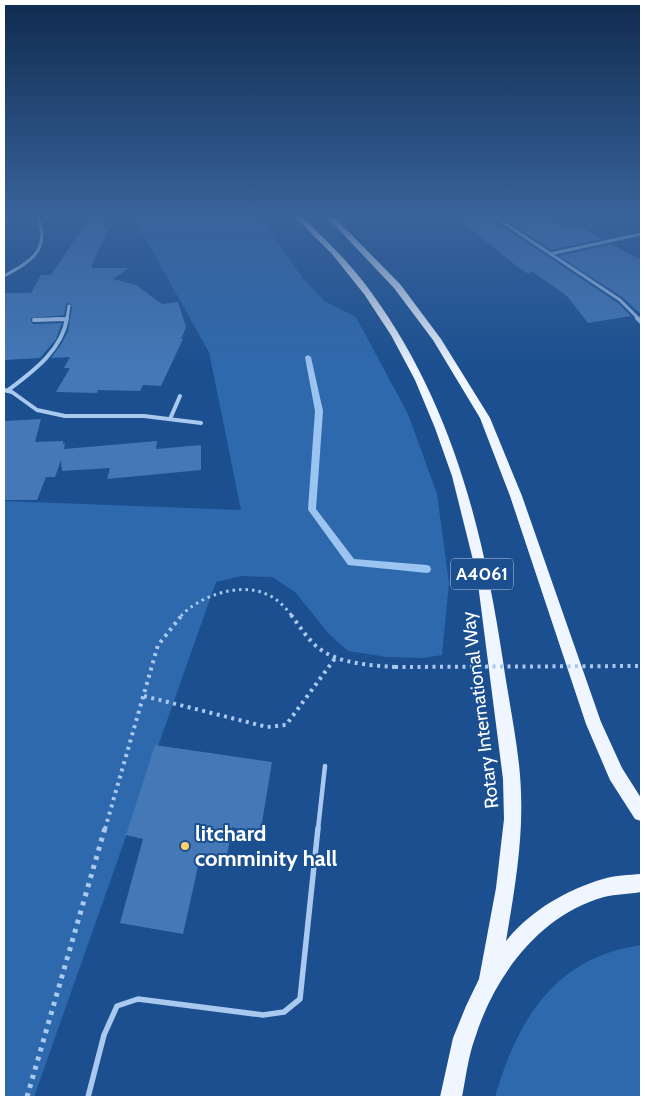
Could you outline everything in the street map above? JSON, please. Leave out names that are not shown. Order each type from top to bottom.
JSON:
[{"type":"main road","name":"Rotary International Way","points":[[349,268],[379,308],[408,358],[434,412],[461,488],[483,576],[513,794],[508,870],[489,979]]},
{"type":"main road","name":"A4061","points":[[380,268],[397,286],[437,339],[485,418],[516,496],[594,724],[616,774],[641,813]]},
{"type":"main road","points":[[451,1097],[464,1037],[489,979],[522,936],[560,906],[603,888],[641,883]]},
{"type":"street","points":[[4,276],[16,268]]},
{"type":"street","points":[[572,268],[620,300],[641,322]]},
{"type":"street","points":[[69,306],[64,331],[54,348],[29,375],[5,390],[37,410],[65,416],[144,416],[201,423]]},
{"type":"street","points":[[34,320],[66,319]]},
{"type":"street","points":[[170,419],[180,396]]},
{"type":"lane","points":[[88,1097],[104,1035],[117,1006],[138,999],[263,1015],[284,1012],[300,999],[325,766]]},
{"type":"path","points":[[27,1097],[158,646],[176,621],[193,603],[219,592],[259,590],[276,599],[320,649],[357,664],[395,667],[641,666]]},
{"type":"path","points":[[144,696],[267,728],[286,725],[336,657]]},
{"type":"shaded area","points":[[162,268],[296,268],[324,301],[356,317],[408,414],[437,494],[449,583],[442,655],[424,658],[387,657],[348,651],[329,634],[295,592],[272,577],[242,576],[216,582],[34,1097],[4,1097],[4,501],[241,510],[209,352]]},
{"type":"shaded area","points":[[641,945],[641,1097],[495,1097],[515,1042],[528,1018],[544,997],[563,978],[585,963],[611,952]]},
{"type":"building","points":[[55,268],[128,268],[113,279],[136,285],[162,304],[178,302],[186,327],[181,339],[183,339],[161,386],[143,385],[140,391],[56,392],[70,368],[64,368],[70,357],[51,358],[68,331],[72,307],[70,303],[66,304],[64,315],[31,318],[31,322],[34,324],[62,323],[56,339],[40,358],[4,360],[4,293],[31,293],[41,275],[51,275]]},
{"type":"building","points":[[520,268],[566,268],[618,303],[631,316],[588,323],[567,296],[533,272],[527,273]]},
{"type":"building","points":[[578,268],[641,268],[641,314],[622,297]]},
{"type":"building","points":[[41,419],[35,442],[63,441],[63,444],[65,443],[64,449],[157,441],[156,449],[201,445],[201,470],[107,479],[110,468],[62,471],[61,460],[55,477],[46,477],[37,500],[4,500],[4,421]]},
{"type":"building","name":"litchard comminity hall","points":[[155,745],[272,762],[260,835],[232,827],[227,856],[201,853],[183,934],[120,923],[143,839],[126,835]]},
{"type":"waterway","points":[[308,357],[319,411],[312,509],[351,562],[427,569]]},
{"type":"place","name":"litchard comminity hall","points":[[185,846]]}]
